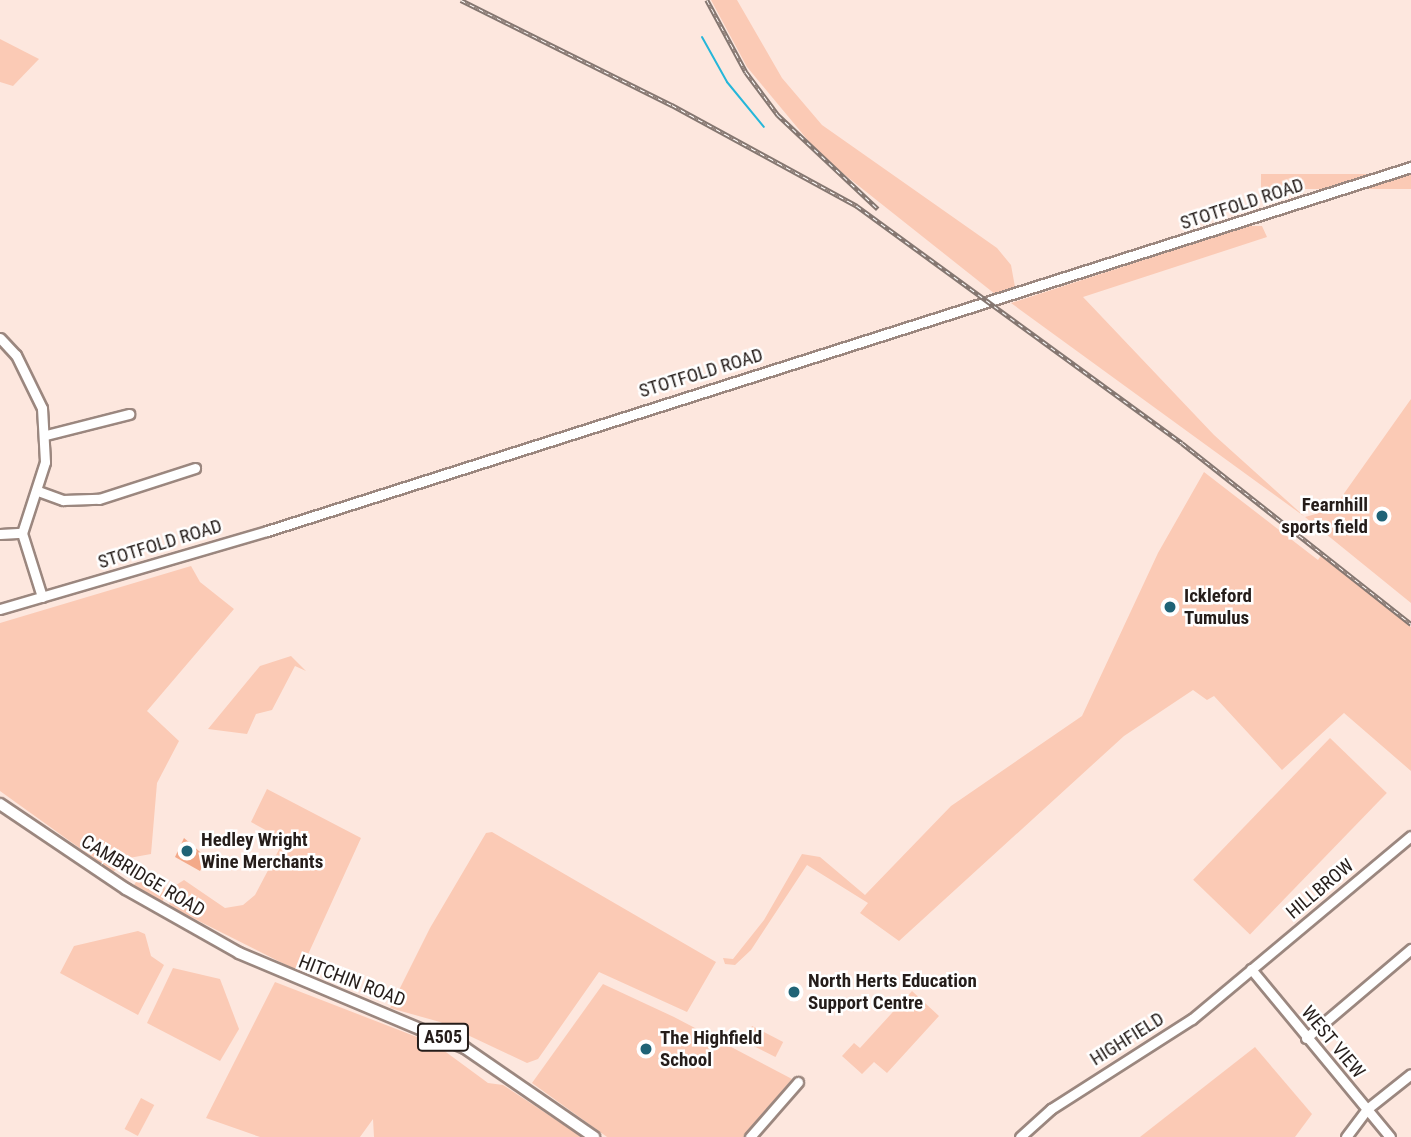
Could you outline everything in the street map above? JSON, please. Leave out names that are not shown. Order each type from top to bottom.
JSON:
[{"type":"main road","name":"CAMBRIDGE ROAD","points":[[0,804],[125,889],[273,970]]},
{"type":"main road","name":"HITCHIN ROAD","points":[[273,970],[428,1028],[518,1082],[594,1137]]},
{"type":"street","name":"STOTFOLD ROAD","points":[[0,609],[267,531],[1411,167]]},
{"type":"street","points":[[0,338],[34,385],[46,435],[38,491],[22,533],[42,597]]},
{"type":"street","points":[[46,435],[129,414]]},
{"type":"street","points":[[38,491],[63,500],[99,499],[195,468]]},
{"type":"street","points":[[0,534],[22,533]]},
{"type":"street","name":"HILLBROW","points":[[1251,969],[1411,836]]},
{"type":"street","points":[[1306,1038],[1411,949]]},
{"type":"street","name":"WEST VIEW","points":[[1251,969],[1390,1137]]},
{"type":"street","name":"HIGHFIELD","points":[[1020,1137],[1051,1109],[1192,1019],[1251,969]]},
{"type":"street","points":[[1346,1137],[1367,1110],[1411,1074]]},
{"type":"street","points":[[750,1137],[798,1082]]},
{"type":"shaded area","points":[[711,0],[737,0],[782,78],[822,125],[997,248],[1011,265],[1015,287],[995,294],[821,156],[747,67]]},
{"type":"shaded area","points":[[0,39],[39,59],[13,86],[0,82]]},
{"type":"shaded area","points":[[1261,174],[1411,174],[1411,189],[1261,189]]},
{"type":"shaded area","points":[[1248,226],[1262,226],[1267,237],[1083,297],[1214,435],[1305,517],[1011,303]]},
{"type":"shaded area","name":"Fearnhill sports field","points":[[1411,399],[1411,603],[1305,517],[1333,509]]},
{"type":"shaded area","points":[[1204,472],[1318,560],[1322,554],[1411,627],[1411,771],[1344,713],[1282,770],[1214,696],[1207,700],[1193,690],[1124,736],[899,941],[860,913],[868,903],[807,865],[751,950],[735,965],[725,964],[723,958],[733,959],[764,920],[802,854],[820,857],[865,895],[951,806],[1082,716],[1158,553]]},
{"type":"shaded area","points":[[191,566],[200,582],[234,609],[147,711],[179,741],[157,783],[151,854],[129,858],[113,872],[0,791],[0,623]]},
{"type":"shaded area","points":[[291,656],[306,671],[295,666],[272,710],[256,714],[247,734],[208,729],[260,666]]},
{"type":"shaded area","points":[[1330,738],[1387,793],[1250,935],[1193,880]]},
{"type":"shaded area","points":[[267,789],[361,838],[300,972],[169,906],[173,887],[184,880],[225,908],[243,905],[255,895],[284,840],[251,822]]},
{"type":"shaded area","points":[[492,832],[716,962],[687,1012],[599,972],[538,1059],[527,1063],[440,1022],[390,1008],[430,928],[486,833]]},
{"type":"shaded area","points":[[156,875],[166,889],[162,904],[132,888],[140,876]]},
{"type":"shaded area","points":[[138,931],[145,934],[151,956],[164,965],[138,1015],[60,973],[74,946]]},
{"type":"shaded area","points":[[173,968],[220,979],[239,1029],[220,1061],[147,1023]]},
{"type":"shaded area","points":[[275,982],[435,1044],[488,1083],[503,1085],[582,1137],[374,1137],[373,1119],[360,1137],[260,1137],[206,1118]]},
{"type":"shaded area","points":[[603,984],[674,1017],[792,1079],[743,1137],[607,1137],[532,1083]]},
{"type":"shaded area","points":[[912,991],[939,1016],[887,1073],[874,1062],[862,1074],[842,1056],[854,1043],[860,1048]]},
{"type":"shaded area","points":[[752,1026],[783,1042],[775,1057],[744,1041]]},
{"type":"shaded area","points":[[1255,1047],[1312,1114],[1295,1137],[1140,1137]]},
{"type":"shaded area","points":[[141,1098],[154,1105],[138,1136],[125,1129]]},
{"type":"building","name":"Hedley Wright Wine Merchants","points":[[184,838],[207,858],[200,871],[175,857]]},
{"type":"waterway","points":[[702,37],[727,82],[764,127]]},
{"type":"railway","points":[[461,0],[672,105],[857,206],[1182,443],[1411,624]]},
{"type":"railway","points":[[707,0],[746,72],[778,115],[878,209]]},
{"type":"place","name":"Fearnhill sports field","points":[[1382,516]]},
{"type":"place","name":"Ickleford Tumulus","points":[[1170,607]]},
{"type":"place","name":"Hedley Wright Wine Merchants","points":[[187,851]]},
{"type":"place","name":"North Herts Education Support Centre","points":[[794,992]]},
{"type":"place","name":"The Highfield School","points":[[646,1049]]}]
